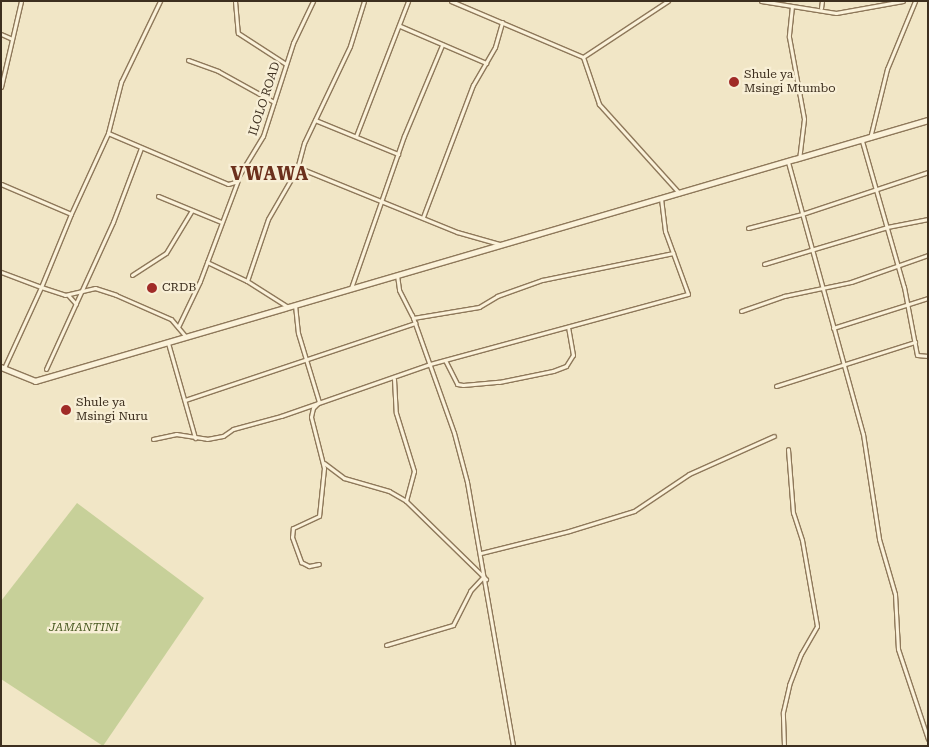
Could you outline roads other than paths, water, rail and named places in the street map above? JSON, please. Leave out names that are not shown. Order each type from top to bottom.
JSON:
[{"type":"street","points":[[1,87],[21,1]]},
{"type":"street","points":[[160,1],[115,96],[108,133],[71,214],[42,287],[3,368],[35,381],[869,139],[928,120]]},
{"type":"street","points":[[235,1],[238,33],[286,64]]},
{"type":"street","name":"ILOLO ROAD","points":[[178,328],[207,262],[238,178],[263,136],[286,64],[313,1]]},
{"type":"street","points":[[247,281],[268,219],[297,167],[315,120],[350,46],[364,1]]},
{"type":"street","points":[[356,136],[400,26],[408,1]]},
{"type":"street","points":[[452,1],[583,57],[599,104],[679,193]]},
{"type":"street","points":[[583,57],[668,1]]},
{"type":"street","points":[[760,1],[821,8],[836,13],[903,1]]},
{"type":"street","points":[[821,8],[822,1]]},
{"type":"street","points":[[869,139],[887,69],[915,1]]},
{"type":"street","points":[[792,6],[789,37],[804,119],[799,158]]},
{"type":"street","points":[[423,217],[474,85],[486,63],[502,22]]},
{"type":"street","points":[[400,26],[486,63]]},
{"type":"street","points":[[1,34],[12,40]]},
{"type":"street","points":[[351,289],[362,250],[384,200],[398,154],[442,44]]},
{"type":"street","points":[[188,60],[218,71],[274,102]]},
{"type":"street","points":[[315,120],[398,154]]},
{"type":"street","points":[[108,133],[228,184],[238,178]]},
{"type":"street","points":[[862,140],[908,303],[917,355],[928,356]]},
{"type":"street","points":[[46,369],[83,290],[141,148]]},
{"type":"street","points":[[788,162],[863,434],[880,539],[892,581],[898,649],[928,739]]},
{"type":"street","points":[[297,167],[384,200],[457,232],[502,245]]},
{"type":"street","points":[[748,228],[802,214],[928,172]]},
{"type":"street","points":[[1,184],[71,214]]},
{"type":"street","points":[[158,196],[221,222]]},
{"type":"street","points":[[153,439],[176,434],[195,438],[222,436],[233,429],[394,379],[430,364],[688,294],[665,231],[661,198]]},
{"type":"street","points":[[132,276],[166,253],[192,210]]},
{"type":"street","points":[[764,264],[887,227],[928,219]]},
{"type":"street","points":[[413,318],[479,307],[497,296],[542,280],[673,253]]},
{"type":"street","points":[[741,311],[784,296],[822,290],[928,255]]},
{"type":"street","points":[[207,262],[247,281],[288,307]]},
{"type":"street","points":[[1,272],[67,294],[96,288],[116,294],[171,319],[186,337]]},
{"type":"street","points":[[397,276],[399,290],[413,318],[430,364],[463,465],[481,553],[513,746]]},
{"type":"street","points":[[67,294],[76,304]]},
{"type":"street","points":[[833,328],[928,298]]},
{"type":"street","points":[[295,305],[305,360],[318,402]]},
{"type":"street","points":[[186,400],[415,323]]},
{"type":"street","points":[[444,360],[458,384],[463,385],[499,382],[553,371],[566,366],[573,355],[568,328]]},
{"type":"street","points":[[168,342],[186,400],[195,438]]},
{"type":"street","points":[[776,386],[915,342]]},
{"type":"street","points":[[394,379],[396,413],[414,472],[406,501]]},
{"type":"street","points":[[318,402],[313,408],[311,418],[324,463],[319,516],[292,528],[292,537],[301,562],[309,566],[319,564]]},
{"type":"street","points":[[481,553],[569,532],[634,511],[689,474],[774,436]]},
{"type":"street","points":[[784,746],[783,712],[789,685],[801,654],[817,626],[802,540],[793,513],[788,449]]},
{"type":"street","points":[[324,463],[344,478],[389,491],[406,501],[485,579]]},
{"type":"street","points":[[386,644],[453,625],[470,591],[485,579]]},
{"type":"place","name":"Shule ya Msingi Mtumbo","points":[[734,82]]},
{"type":"place","name":"CRDB","points":[[152,288]]},
{"type":"place","name":"Shule ya Msingi Nuru","points":[[66,410]]},
{"type":"district","name":"VWAWA","points":[[270,174]]},
{"type":"park label","name":"JAMANTINI","points":[[84,628]]}]
